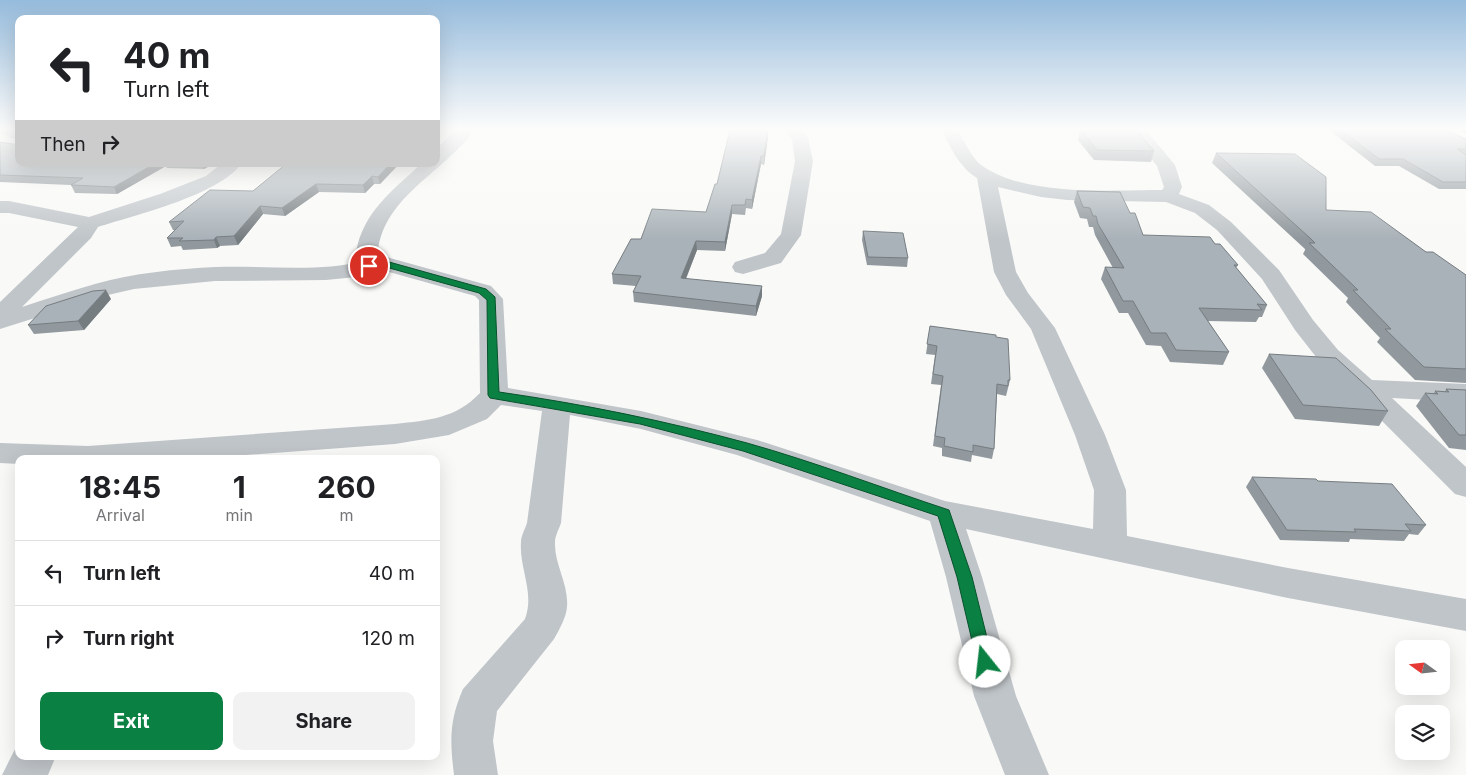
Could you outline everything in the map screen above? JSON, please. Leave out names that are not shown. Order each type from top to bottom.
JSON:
[{"type":"street","points":[[743,267],[773,258],[791,235],[803,166]]},
{"type":"street","points":[[973,166],[999,182],[1068,194],[1168,196],[1202,209],[1224,226],[1271,275],[1304,325],[1329,356],[1365,388],[1466,486]]},
{"type":"street","points":[[1166,166],[1173,187],[1168,196]]},
{"type":"street","points":[[0,207],[9,207],[90,223],[167,198],[213,180],[228,167]]},
{"type":"street","points":[[123,455],[194,453],[440,428],[477,413],[494,395],[491,299],[483,291],[382,263],[368,253],[367,239],[382,212],[429,167]]},
{"type":"street","points":[[986,175],[1005,272],[1018,294],[1043,328],[1090,435],[1110,490],[1110,545]]},
{"type":"street","points":[[0,315],[84,234],[90,223]]},
{"type":"street","points":[[0,322],[102,288],[134,282],[215,274],[326,273],[356,270],[382,263]]},
{"type":"street","points":[[0,287],[33,284]]},
{"type":"street","points":[[1365,388],[1466,393]]},
{"type":"street","points":[[494,395],[557,404],[640,420],[746,447],[944,513],[1110,545],[1288,583],[1466,615]]},
{"type":"street","points":[[476,775],[471,741],[478,703],[541,628],[548,607],[547,590],[539,557],[538,540],[544,523],[557,404]]},
{"type":"street","points":[[0,454],[44,455]]},
{"type":"street","points":[[944,513],[964,577],[995,696],[1027,775]]},
{"type":"street","points":[[24,775],[32,760]]},
{"type":"building","points":[[0,166],[149,167],[114,187],[71,185],[83,178],[0,175]]},
{"type":"building","points":[[721,166],[759,166],[752,200],[746,199],[745,205],[732,205],[725,242],[696,241],[681,278],[762,286],[756,306],[633,292],[641,276],[612,274],[631,239],[641,239],[652,209],[706,212],[715,184],[717,184]]},
{"type":"building","points":[[1230,166],[1311,166],[1326,177],[1326,210],[1371,212],[1426,252],[1433,252],[1466,275],[1466,369],[1424,367],[1385,329],[1391,329],[1353,290],[1358,290],[1309,243],[1315,243]]},
{"type":"building","points":[[1415,166],[1466,166],[1466,182],[1443,182]]},
{"type":"building","points":[[282,167],[387,167],[378,177],[372,176],[363,185],[316,184],[282,208],[260,206],[234,236],[216,237],[214,240],[179,241],[183,238],[167,238],[184,221],[169,222],[210,190],[253,191]]},
{"type":"building","points":[[1077,191],[1120,192],[1130,213],[1135,213],[1143,235],[1210,237],[1215,244],[1220,244],[1238,265],[1234,265],[1267,305],[1257,304],[1262,310],[1199,308],[1229,352],[1176,350],[1166,333],[1151,333],[1133,301],[1123,301],[1105,267],[1124,268],[1098,224],[1096,216],[1093,216],[1090,208],[1083,207]]},
{"type":"building","points":[[863,231],[903,233],[908,258],[868,257]]},
{"type":"building","points":[[106,290],[78,321],[28,325],[46,306],[93,291]]},
{"type":"building","points":[[930,326],[996,335],[996,337],[1008,339],[1010,380],[1008,380],[1008,386],[997,384],[994,449],[973,445],[973,452],[944,446],[945,438],[935,436],[943,376],[933,374],[937,346],[927,344]]},
{"type":"building","points":[[1269,354],[1336,358],[1371,390],[1388,411],[1303,405]]},
{"type":"building","points":[[1446,389],[1466,390],[1466,435],[1459,435],[1425,393],[1438,394],[1435,391],[1449,392]]},
{"type":"building","points":[[1252,477],[1392,484],[1426,525],[1405,524],[1411,531],[1354,529],[1356,532],[1287,530]]},
{"type":"route","points":[[369,266],[382,263],[483,291],[491,299],[493,308],[492,355],[494,395],[557,404],[640,420],[746,447],[944,513],[964,577],[985,662]]}]
